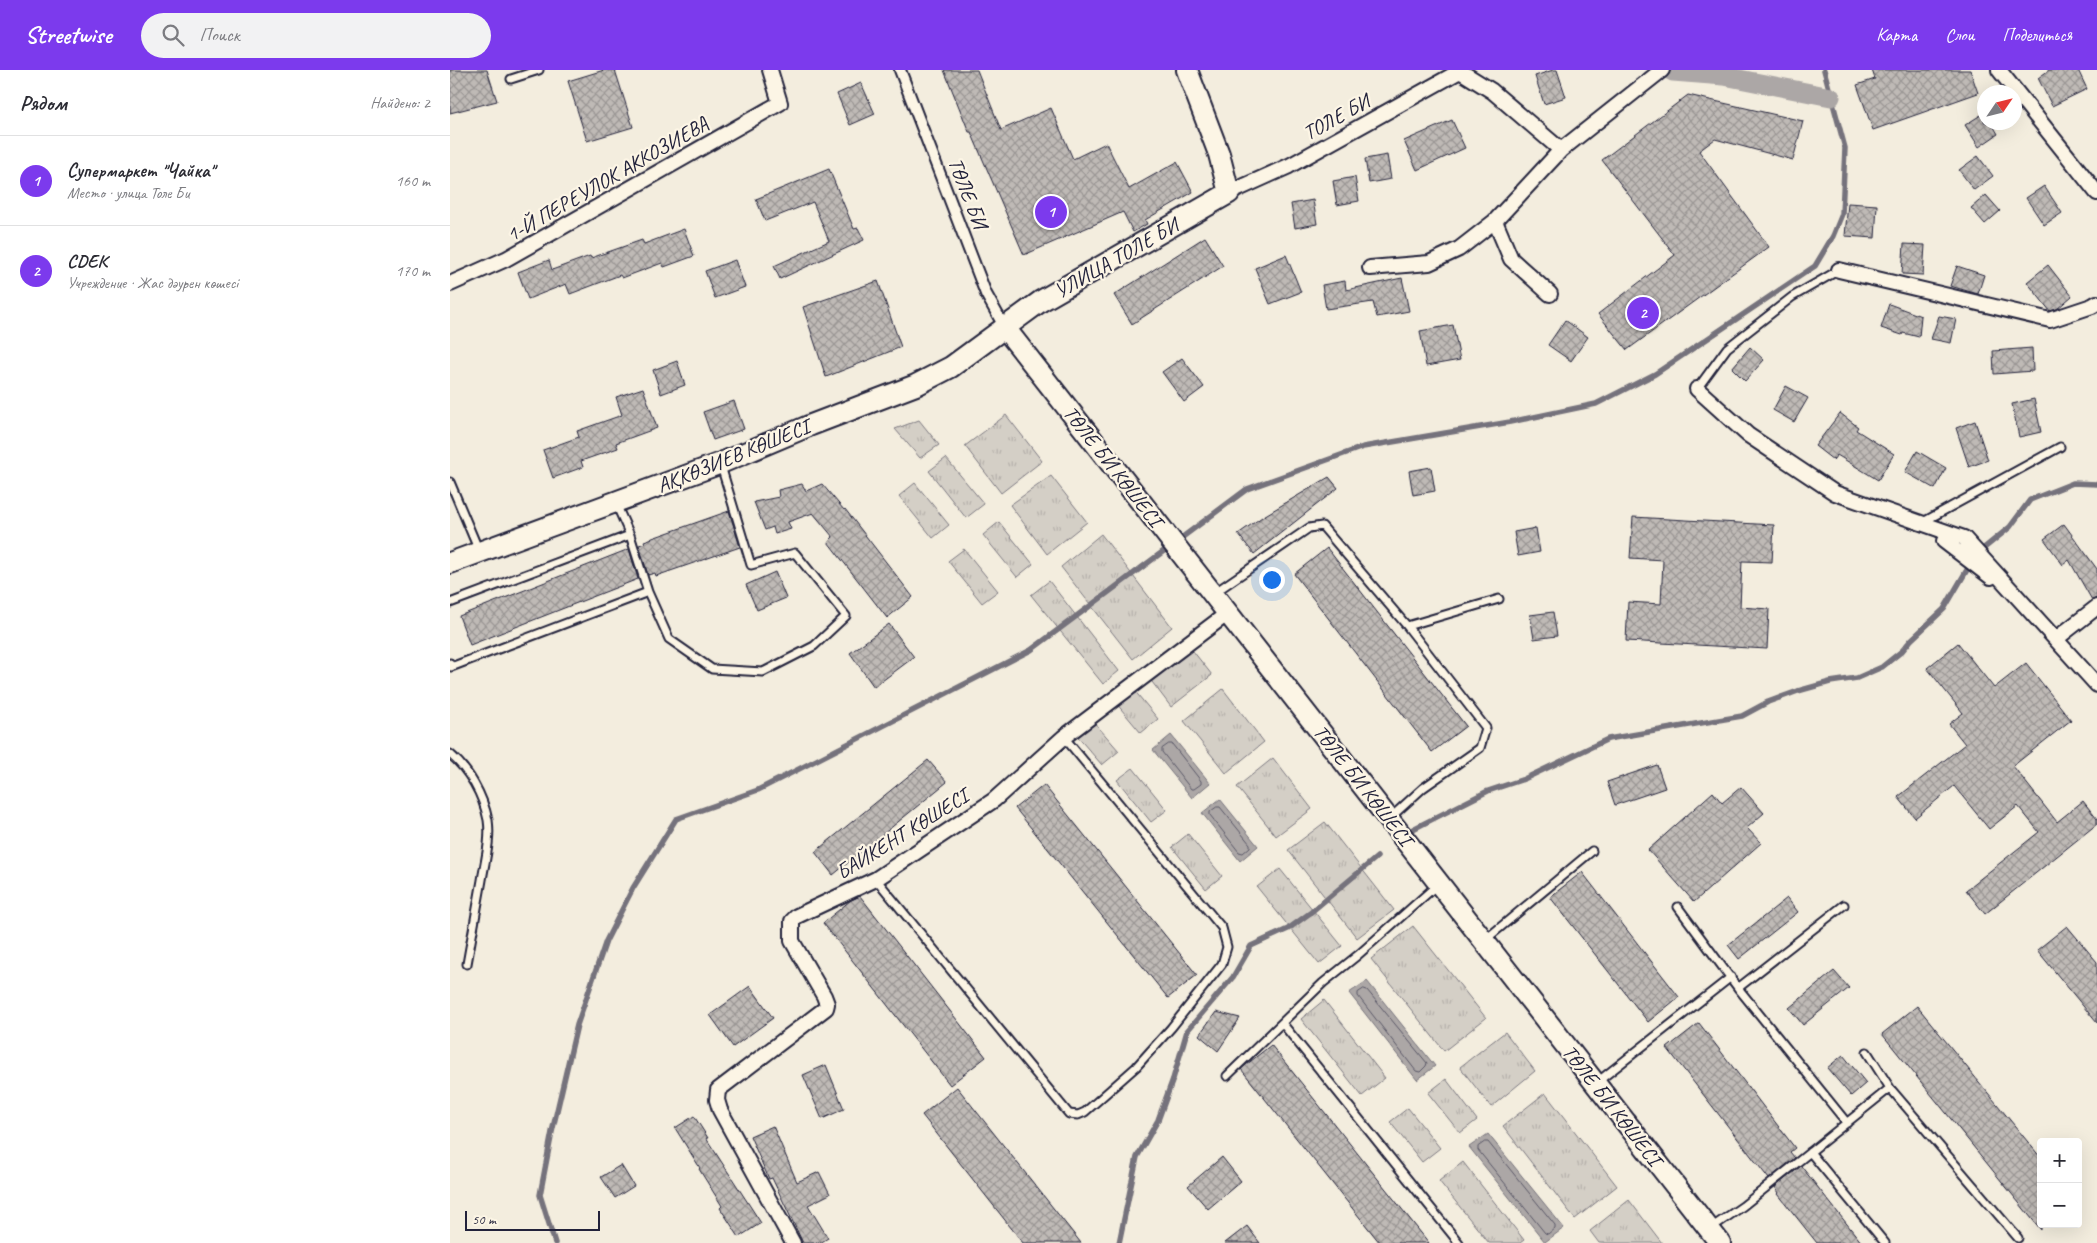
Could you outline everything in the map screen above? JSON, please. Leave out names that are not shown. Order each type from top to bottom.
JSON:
[{"type":"main road","points":[[1187,70],[1219,154],[1229,193]]},
{"type":"main road","name":"УЛИЦА ТОЛЕ БИ","points":[[1005,328],[1042,301],[1229,193]]},
{"type":"main road","name":"АҚКӨЗИЕВ КӨШЕСІ","points":[[450,563],[721,463],[811,425],[916,385],[951,367],[1005,328]]},
{"type":"main road","name":"ТӨЛЕ БИ КӨШЕСІ","points":[[1005,328],[1715,1236]]},
{"type":"street","name":"1-Й ПЕРЕУЛОК АККОЗИЕВА","points":[[450,284],[506,259],[780,103],[770,70]]},
{"type":"street","name":"ТӨЛЕ БИ","points":[[900,70],[986,294],[1005,328]]},
{"type":"street","points":[[1370,268],[1429,263],[1459,248],[1495,221],[1561,150],[1662,70]]},
{"type":"street","points":[[1999,70],[2097,193]]},
{"type":"street","name":"ТОЛЕ БИ","points":[[1229,193],[1288,166],[1460,71]]},
{"type":"street","points":[[1460,71],[1492,91],[1561,150]]},
{"type":"street","points":[[1495,221],[1511,259],[1550,294]]},
{"type":"street","points":[[1839,270],[2050,320],[2097,303]]},
{"type":"street","points":[[1697,389],[1748,435],[1834,493],[1923,522],[1964,538],[2097,685]]},
{"type":"street","points":[[1944,540],[1997,582]]},
{"type":"street","points":[[2056,639],[2097,607]]},
{"type":"street","name":"БАЙКЕНТ КӨШЕСІ","points":[[794,1243],[720,1110],[717,1100],[718,1090],[826,1008],[827,1004],[824,996],[792,941],[792,921],[797,916],[876,879],[994,800],[1064,737],[1228,613]]},
{"type":"lane","points":[[511,79],[539,70]]},
{"type":"lane","points":[[1697,389],[1727,348],[1792,297],[1839,270]]},
{"type":"lane","points":[[1923,522],[2060,447]]},
{"type":"lane","points":[[615,502],[630,535],[648,592],[669,639],[712,669],[763,672],[814,646],[846,616],[795,553],[752,565],[721,463]]},
{"type":"lane","points":[[450,482],[480,552]]},
{"type":"lane","points":[[1213,594],[1310,528],[1322,526],[1407,626],[1486,728],[1480,748],[1423,788],[1389,819]]},
{"type":"lane","points":[[450,603],[630,535]]},
{"type":"lane","points":[[450,663],[452,667],[648,592]]},
{"type":"lane","points":[[1407,626],[1499,599]]},
{"type":"lane","points":[[876,879],[1069,1114],[1078,1115],[1085,1112],[1136,1067],[1171,1028],[1222,964],[1227,947],[1222,928],[1064,737]]},
{"type":"lane","points":[[450,754],[459,762],[470,777],[482,798],[488,820],[488,843],[467,964]]},
{"type":"lane","points":[[1484,941],[1592,851]]},
{"type":"lane","points":[[1227,1076],[1323,983],[1358,955],[1439,883]]},
{"type":"lane","points":[[1738,988],[1844,905]]},
{"type":"lane","points":[[1678,907],[1731,976],[1738,988],[1847,1123]]},
{"type":"lane","points":[[1596,1084],[1731,976]]},
{"type":"lane","points":[[1282,1023],[1459,1243]]},
{"type":"lane","points":[[1867,1052],[1890,1088],[2018,1238]]},
{"type":"lane","points":[[1715,1236],[1743,1206],[1890,1088]]},
{"type":"lane","points":[[1810,1152],[1885,1243]]},
{"type":"green space","points":[[1006,415],[1042,461],[1001,493],[965,446]]},
{"type":"green space","points":[[919,420],[939,445],[920,458],[895,429]]},
{"type":"green space","points":[[946,458],[984,504],[966,518],[929,471]]},
{"type":"green space","points":[[1051,476],[1087,522],[1047,554],[1010,505]]},
{"type":"green space","points":[[915,483],[949,525],[933,538],[899,496]]},
{"type":"green space","points":[[999,522],[1033,564],[1017,577],[983,535]]},
{"type":"green space","points":[[1101,534],[1172,627],[1133,659],[1061,567]]},
{"type":"green space","points":[[964,549],[998,591],[982,603],[948,561]]},
{"type":"green space","points":[[1049,581],[1119,671],[1103,684],[1031,595]]},
{"type":"green space","points":[[1189,646],[1212,675],[1171,707],[1149,678]]},
{"type":"green space","points":[[1133,689],[1158,719],[1141,733],[1116,703]]},
{"type":"green space","points":[[1223,689],[1264,742],[1226,773],[1184,721]]},
{"type":"green space","points":[[1093,721],[1119,751],[1102,765],[1076,735]]},
{"type":"green space","points":[[1273,758],[1312,809],[1276,836],[1237,787]]},
{"type":"green space","points":[[1133,768],[1167,810],[1151,822],[1117,780]]},
{"type":"green space","points":[[1325,822],[1394,910],[1357,938],[1288,850]]},
{"type":"green space","points":[[1188,834],[1222,876],[1206,889],[1172,847]]},
{"type":"green space","points":[[1280,869],[1342,946],[1319,964],[1257,887]]},
{"type":"green space","points":[[1413,926],[1486,1018],[1444,1051],[1371,959]]},
{"type":"green space","points":[[1324,1000],[1385,1078],[1362,1096],[1301,1019]]},
{"type":"green space","points":[[1505,1032],[1535,1071],[1491,1107],[1460,1067]]},
{"type":"green space","points":[[1446,1079],[1477,1120],[1460,1133],[1428,1093]]},
{"type":"green space","points":[[1545,1093],[1617,1186],[1575,1219],[1503,1126]]},
{"type":"green space","points":[[1408,1108],[1440,1148],[1422,1162],[1390,1122]]},
{"type":"green space","points":[[1463,1162],[1524,1240],[1520,1243],[1489,1243],[1439,1181]]},
{"type":"green space","points":[[1629,1200],[1662,1243],[1599,1243],[1590,1231]]},
{"type":"water","points":[[1171,735],[1210,783],[1192,798],[1153,750]]},
{"type":"water","points":[[1220,799],[1258,846],[1240,861],[1202,813]]},
{"type":"water","points":[[1367,981],[1435,1066],[1417,1080],[1349,993]]},
{"type":"water","points":[[1488,1134],[1564,1228],[1545,1242],[1469,1147]]},
{"type":"building","points":[[450,70],[487,70],[497,101],[450,113]]},
{"type":"building","points":[[604,70],[615,70],[633,127],[587,141],[568,81]]},
{"type":"building","points":[[944,70],[977,70],[1001,130],[1051,108],[1073,159],[1106,143],[1129,189],[1177,162],[1193,192],[1145,220],[1147,224],[1133,232],[1123,212],[1024,255],[971,132],[969,132]]},
{"type":"building","points":[[1557,70],[1566,97],[1544,104],[1535,76]]},
{"type":"building","points":[[1872,70],[1970,70],[1977,93],[1873,130],[1857,85],[1875,79]]},
{"type":"building","points":[[2049,70],[2078,70],[2087,89],[2052,106],[2038,78]]},
{"type":"building","points":[[861,83],[875,114],[850,125],[837,94]]},
{"type":"building","points":[[1688,95],[1803,121],[1793,160],[1715,139],[1699,151],[1769,247],[1627,350],[1598,314],[1675,255],[1602,160]]},
{"type":"building","points":[[1977,117],[1977,130],[1996,130],[1998,134],[1979,147],[1965,125]]},
{"type":"building","points":[[1452,120],[1465,148],[1417,170],[1404,141]]},
{"type":"building","points":[[1387,155],[1391,179],[1369,183],[1365,159]]},
{"type":"building","points":[[1978,156],[1993,176],[1974,190],[1959,170]]},
{"type":"building","points":[[829,169],[854,229],[858,228],[864,240],[780,279],[774,266],[829,241],[813,202],[765,221],[756,199]]},
{"type":"building","points":[[1355,177],[1359,201],[1337,205],[1333,181]]},
{"type":"building","points":[[2044,186],[2062,213],[2044,225],[2026,198]]},
{"type":"building","points":[[1986,195],[2000,211],[1985,224],[1971,208]]},
{"type":"building","points":[[1313,200],[1317,224],[1295,228],[1291,204]]},
{"type":"building","points":[[1848,203],[1877,205],[1875,238],[1845,236]]},
{"type":"building","points":[[684,229],[694,256],[664,267],[662,263],[622,278],[620,275],[570,294],[566,284],[528,299],[518,272],[549,260],[552,270],[642,240],[644,244]]},
{"type":"building","points":[[1205,237],[1223,266],[1132,324],[1114,295]]},
{"type":"building","points":[[1904,244],[1925,245],[1923,275],[1902,274]]},
{"type":"building","points":[[1286,255],[1301,292],[1270,304],[1255,268]]},
{"type":"building","points":[[735,260],[745,287],[715,298],[705,271]]},
{"type":"building","points":[[2048,265],[2072,296],[2057,309],[2050,311],[2027,282]]},
{"type":"building","points":[[1957,266],[1984,275],[1978,294],[1950,286]]},
{"type":"building","points":[[1402,278],[1409,311],[1377,317],[1373,302],[1326,309],[1322,285],[1345,281],[1346,290]]},
{"type":"building","points":[[878,281],[901,347],[826,377],[803,307]]},
{"type":"building","points":[[1889,304],[1921,316],[1919,337],[1903,333],[1902,335],[1881,328]]},
{"type":"building","points":[[1939,316],[1956,319],[1951,343],[1931,339]]},
{"type":"building","points":[[1565,320],[1588,337],[1571,361],[1548,345]]},
{"type":"building","points":[[1453,325],[1460,360],[1426,366],[1420,331]]},
{"type":"building","points":[[1750,347],[1764,360],[1745,381],[1732,368]]},
{"type":"building","points":[[2032,348],[2033,371],[1994,374],[1993,351]]},
{"type":"building","points":[[1182,358],[1204,387],[1184,402],[1162,372]]},
{"type":"building","points":[[677,361],[685,385],[661,394],[653,370]]},
{"type":"building","points":[[1786,386],[1808,398],[1794,422],[1773,410]]},
{"type":"building","points":[[643,388],[657,428],[616,443],[618,448],[581,461],[583,467],[553,478],[543,450],[579,437],[577,431],[622,415],[616,397]]},
{"type":"building","points":[[2034,399],[2041,432],[2019,437],[2012,404]]},
{"type":"building","points":[[734,401],[744,429],[713,440],[703,412]]},
{"type":"building","points":[[1840,413],[1858,427],[1856,430],[1894,454],[1878,480],[1837,455],[1833,460],[1815,446]]},
{"type":"building","points":[[1975,421],[1988,460],[1969,467],[1956,428]]},
{"type":"building","points":[[1917,451],[1946,468],[1935,489],[1905,472]]},
{"type":"building","points":[[1431,467],[1435,491],[1413,495],[1409,471]]},
{"type":"building","points":[[1329,477],[1338,488],[1254,554],[1238,534],[1262,517]]},
{"type":"building","points":[[802,484],[806,491],[822,484],[845,509],[913,597],[887,618],[828,542],[833,537],[813,513],[788,522],[791,529],[775,534],[773,527],[765,530],[754,502],[779,497],[778,490]]},
{"type":"building","points":[[729,511],[740,547],[656,576],[655,573],[648,575],[639,545],[645,543],[644,541]]},
{"type":"building","points":[[1633,517],[1774,525],[1772,562],[1742,561],[1740,607],[1769,609],[1767,649],[1626,641],[1628,602],[1661,604],[1663,560],[1630,558]]},
{"type":"building","points":[[2064,524],[2097,569],[2097,598],[2092,600],[2069,560],[2063,565],[2044,539]]},
{"type":"building","points":[[1536,528],[1540,552],[1518,556],[1514,532]]},
{"type":"building","points":[[1327,548],[1466,726],[1432,752],[1294,574]]},
{"type":"building","points":[[629,549],[638,579],[470,645],[459,616]]},
{"type":"building","points":[[775,572],[786,598],[757,610],[746,585]]},
{"type":"building","points":[[1553,612],[1557,636],[1534,639],[1530,615]]},
{"type":"building","points":[[889,624],[914,657],[874,687],[850,653]]},
{"type":"building","points":[[1958,643],[1994,688],[2026,663],[2071,720],[2013,766],[2057,822],[2083,801],[2097,819],[2097,824],[1985,914],[1966,890],[2039,832],[2018,806],[1989,829],[1954,786],[1915,818],[1898,797],[1965,744],[1949,724],[1963,713],[1927,668]]},
{"type":"building","points":[[928,760],[947,782],[833,875],[815,852]]},
{"type":"building","points":[[1657,765],[1665,788],[1615,805],[1607,782]]},
{"type":"building","points":[[1044,785],[1197,975],[1168,998],[1015,808]]},
{"type":"building","points":[[1741,787],[1764,813],[1747,828],[1761,843],[1694,902],[1648,850],[1713,792],[1722,803]]},
{"type":"building","points":[[1582,872],[1679,997],[1648,1022],[1550,897]]},
{"type":"building","points":[[860,896],[986,1057],[950,1085],[823,923],[851,900]]},
{"type":"building","points":[[1787,898],[1798,912],[1739,959],[1728,945]]},
{"type":"building","points":[[2067,926],[2097,962],[2097,1023],[2037,950]]},
{"type":"building","points":[[1834,971],[1849,988],[1803,1025],[1789,1008]]},
{"type":"building","points":[[750,986],[773,1018],[733,1047],[710,1015]]},
{"type":"building","points":[[1917,1006],[2037,1153],[2037,1225],[1882,1034]]},
{"type":"building","points":[[1216,1012],[1240,1018],[1218,1051],[1199,1035]]},
{"type":"building","points":[[1699,1023],[1795,1148],[1790,1152],[1795,1158],[1769,1179],[1667,1048]]},
{"type":"building","points":[[1271,1045],[1429,1243],[1380,1243],[1241,1069]]},
{"type":"building","points":[[1843,1055],[1866,1083],[1851,1096],[1827,1068]]},
{"type":"building","points":[[826,1065],[844,1109],[822,1119],[803,1075]]},
{"type":"building","points":[[957,1087],[1081,1243],[1023,1243],[922,1115]]},
{"type":"building","points":[[694,1116],[708,1138],[706,1138],[761,1223],[739,1237],[720,1208],[722,1206],[675,1128]]},
{"type":"building","points":[[773,1126],[797,1182],[819,1172],[830,1194],[808,1205],[828,1238],[820,1243],[803,1243],[772,1178],[769,1179],[750,1136]]},
{"type":"building","points":[[1222,1157],[1241,1181],[1208,1209],[1188,1186]]},
{"type":"building","points":[[621,1165],[634,1186],[615,1198],[601,1177]]},
{"type":"building","points":[[1801,1166],[1862,1243],[1817,1243],[1778,1194],[1775,1187]]},
{"type":"building","points":[[1247,1226],[1260,1243],[1225,1243]]},
{"type":"waterway","points":[[1669,70],[1673,72],[1724,76],[1831,97]]},
{"type":"waterway","points":[[555,1243],[540,1195],[552,1132],[577,1025],[606,941],[633,888],[676,819],[758,790],[1031,650],[1247,489],[1363,447],[1510,422],[1596,404],[1655,374],[1815,266],[1833,236],[1842,214],[1845,148],[1824,70]]},
{"type":"waterway","points":[[1978,553],[2010,527],[2030,500],[2073,483],[2097,484]]},
{"type":"waterway","points":[[1413,829],[1488,791],[1524,779],[1608,739],[1742,716],[1768,702],[1798,691],[1830,682],[1857,678],[1882,667],[1902,651],[1944,609],[1971,563]]},
{"type":"waterway","points":[[1119,1243],[1137,1157],[1158,1120],[1173,1079],[1187,1031],[1233,977],[1251,946],[1288,929],[1377,857]]},
{"type":"place","name":"Супермаркет \"Чайка\"","points":[[1051,212]]},
{"type":"place","name":"CDEK","points":[[1643,313]]}]
